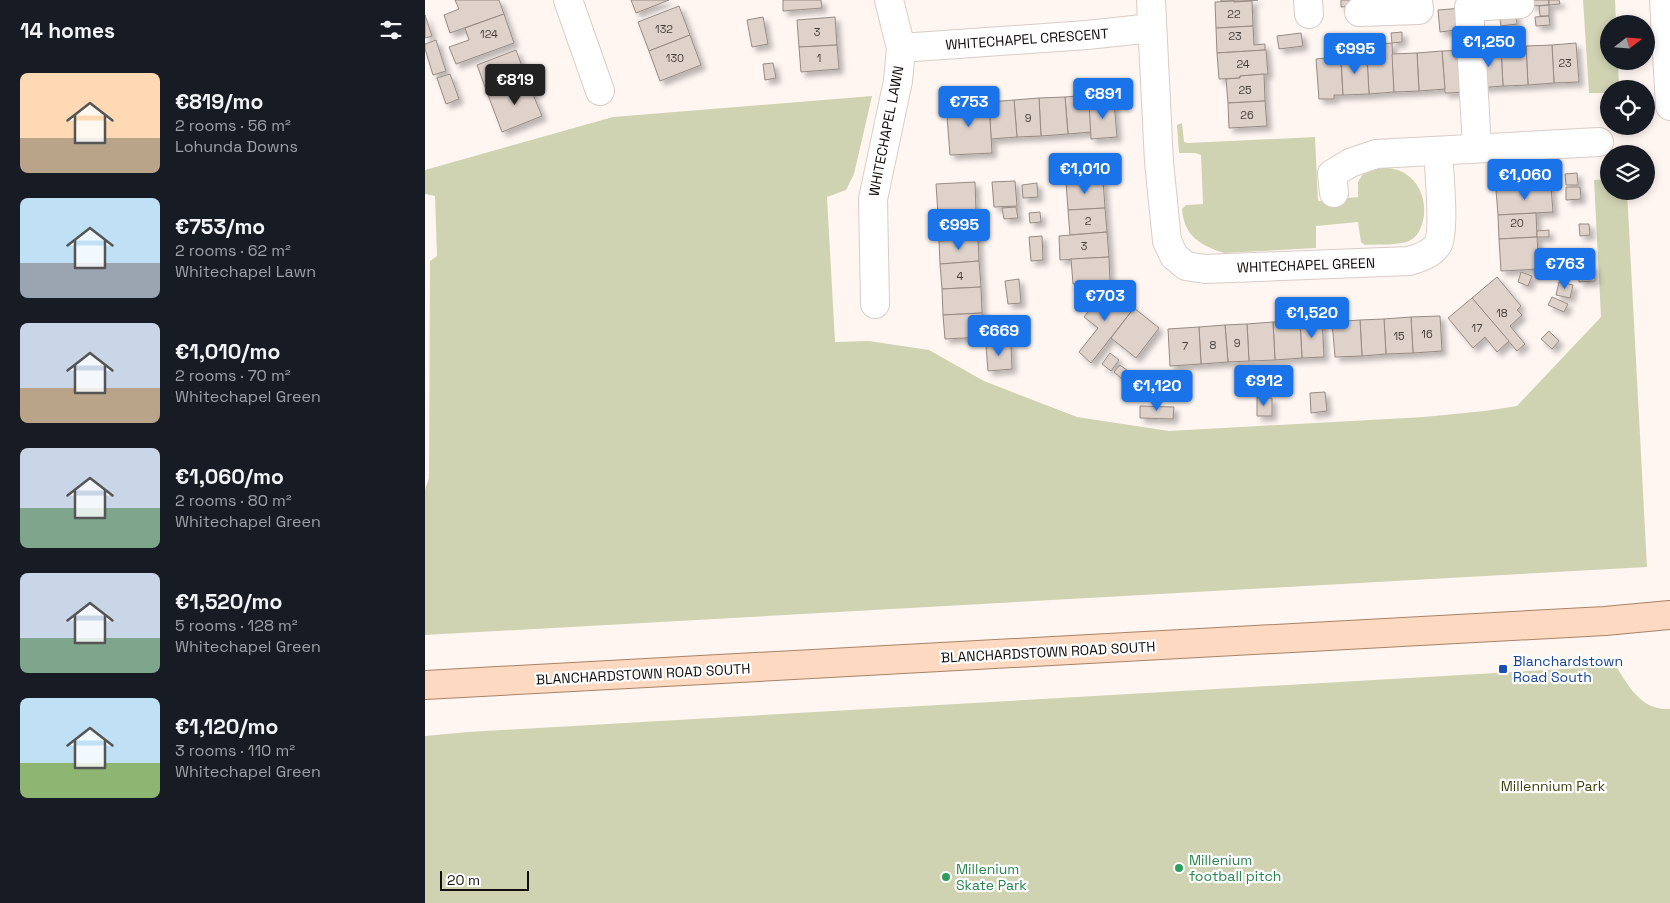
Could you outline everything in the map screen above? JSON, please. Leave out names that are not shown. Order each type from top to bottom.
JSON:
[{"type":"main road","name":"BLANCHARDSTOWN ROAD SOUTH","points":[[425,685],[1605,621],[1670,615]]},
{"type":"street","points":[[568,0],[600,91]]},
{"type":"street","name":"WHITECHAPEL LAWN","points":[[875,304],[873,198],[898,81],[901,48],[889,0]]},
{"type":"street","points":[[1151,0],[1152,28]]},
{"type":"street","points":[[1359,12],[1419,10],[1418,0]]},
{"type":"street","points":[[1664,0],[1670,106]]},
{"type":"street","points":[[1477,148],[1469,7],[1520,4]]},
{"type":"street","name":"WHITECHAPEL CRESCENT","points":[[901,48],[1087,35],[1152,28]]},
{"type":"street","name":"WHITECHAPEL GREEN","points":[[1152,28],[1159,162],[1167,241],[1174,256],[1186,266],[1205,269],[1409,261],[1423,258],[1439,243],[1442,228],[1438,151]]},
{"type":"street","points":[[1334,193],[1332,174],[1350,163],[1376,154],[1599,142]]},
{"type":"green space","points":[[1583,0],[1615,0],[1616,15],[1600,15],[1600,70],[1618,70],[1619,80],[1600,80],[1600,93],[1589,93]]},
{"type":"green space","points":[[872,96],[854,174],[846,190],[827,197],[835,342],[869,341],[929,350],[984,381],[1077,417],[1169,431],[1424,417],[1517,406],[1601,317],[1594,180],[1600,180],[1600,200],[1627,200],[1647,567],[425,635],[425,490],[429,478],[430,261],[437,256],[435,196],[425,194],[425,170],[613,117]]},
{"type":"green space","points":[[1182,123],[1184,142],[1188,143],[1315,137],[1318,201],[1358,197],[1358,182],[1363,174],[1382,168],[1402,172],[1410,177],[1421,192],[1424,211],[1420,229],[1411,240],[1395,244],[1365,245],[1361,242],[1358,222],[1316,226],[1316,248],[1224,253],[1208,247],[1190,233],[1183,218],[1182,209],[1186,205],[1203,204],[1201,155],[1179,153],[1177,125]]},
{"type":"green space","name":"Millennium Park","points":[[1616,666],[1631,689],[1644,702],[1660,709],[1670,709],[1670,903],[425,903],[425,736]]},
{"type":"building","points":[[455,0],[499,0],[504,14],[450,33],[444,15],[459,9]]},
{"type":"building","points":[[631,0],[669,0],[636,13]]},
{"type":"building","points":[[783,0],[821,0],[822,8],[783,11]]},
{"type":"building","points":[[1221,0],[1258,0],[1221,2]]},
{"type":"building","points":[[1341,0],[1357,0],[1358,6],[1341,7]]},
{"type":"building","points":[[1531,0],[1549,0],[1549,5],[1531,6]]},
{"type":"building","points":[[1549,0],[1559,0],[1560,4],[1549,5]]},
{"type":"building","points":[[1252,1],[1253,26],[1216,28],[1215,2]]},
{"type":"building","points":[[1549,5],[1549,16],[1540,16],[1539,6]]},
{"type":"building","points":[[679,6],[690,35],[649,51],[638,22]]},
{"type":"building","points":[[1463,8],[1464,29],[1440,32],[1438,10]]},
{"type":"building","points":[[1515,11],[1517,24],[1501,26],[1499,12]]},
{"type":"building","points":[[504,14],[514,43],[456,64],[449,47],[469,40],[465,28]]},
{"type":"building","points":[[425,15],[432,36],[425,38]]},
{"type":"building","points":[[1549,16],[1550,25],[1536,26],[1535,17]]},
{"type":"building","points":[[763,17],[768,44],[752,47],[747,20]]},
{"type":"building","points":[[835,17],[837,45],[799,47],[797,20]]},
{"type":"building","points":[[1253,26],[1254,45],[1265,44],[1265,50],[1217,53],[1216,28]]},
{"type":"building","points":[[1402,32],[1402,42],[1392,43],[1391,33]]},
{"type":"building","points":[[1301,33],[1303,46],[1279,49],[1277,36]]},
{"type":"building","points":[[690,35],[701,65],[660,81],[649,51]]},
{"type":"building","points":[[436,40],[446,71],[433,75],[425,44]]},
{"type":"building","points":[[1392,43],[1394,92],[1369,94],[1366,45]]},
{"type":"building","points":[[1576,43],[1579,82],[1554,83],[1552,45]]},
{"type":"building","points":[[1340,44],[1343,95],[1334,95],[1334,99],[1319,99],[1316,59],[1327,58],[1326,45]]},
{"type":"building","points":[[837,45],[839,69],[801,72],[799,47]]},
{"type":"building","points":[[1552,45],[1554,83],[1528,85],[1526,46]]},
{"type":"building","points":[[1526,46],[1528,85],[1503,86],[1501,48]]},
{"type":"building","points":[[1501,48],[1503,86],[1477,88],[1474,49]]},
{"type":"building","points":[[516,50],[527,80],[488,95],[477,65]]},
{"type":"building","points":[[1266,50],[1268,74],[1219,79],[1217,53]]},
{"type":"building","points":[[1468,50],[1471,92],[1445,93],[1442,51]]},
{"type":"building","points":[[1442,51],[1445,89],[1419,91],[1417,53]]},
{"type":"building","points":[[1417,53],[1419,91],[1394,92],[1392,54]]},
{"type":"building","points":[[1367,55],[1369,94],[1343,95],[1341,57]]},
{"type":"building","points":[[773,63],[776,78],[765,80],[763,64]]},
{"type":"building","points":[[450,74],[459,99],[446,104],[437,78]]},
{"type":"building","points":[[1264,74],[1265,101],[1228,103],[1226,79]]},
{"type":"building","points":[[527,80],[542,116],[502,132],[488,95]]},
{"type":"building","points":[[1089,95],[1091,132],[1068,134],[1065,97]]},
{"type":"building","points":[[1065,97],[1068,134],[1041,136],[1039,98]]},
{"type":"building","points":[[1039,98],[1041,136],[1017,137],[1014,100]]},
{"type":"building","points":[[1014,100],[1017,137],[991,139],[989,102]]},
{"type":"building","points":[[1114,101],[1117,137],[1091,139],[1089,103]]},
{"type":"building","points":[[1265,101],[1267,126],[1229,128],[1228,103]]},
{"type":"building","points":[[989,102],[992,153],[950,155],[946,104]]},
{"type":"building","points":[[1533,160],[1535,188],[1496,190],[1495,162]]},
{"type":"building","points":[[1577,173],[1578,185],[1566,185],[1565,174]]},
{"type":"building","points":[[1103,180],[1105,208],[1068,210],[1066,182]]},
{"type":"building","points":[[1535,180],[1546,180],[1546,187],[1535,188]]},
{"type":"building","points":[[1015,181],[1017,206],[994,207],[992,182]]},
{"type":"building","points":[[975,182],[976,212],[938,214],[936,184]]},
{"type":"building","points":[[1037,183],[1038,197],[1023,198],[1022,185]]},
{"type":"building","points":[[1551,187],[1553,212],[1498,215],[1496,190]]},
{"type":"building","points":[[1566,187],[1580,187],[1581,199],[1566,200]]},
{"type":"building","points":[[1016,207],[1018,218],[1004,219],[1002,208]]},
{"type":"building","points":[[1105,208],[1107,232],[1070,235],[1068,210]]},
{"type":"building","points":[[976,212],[978,239],[939,241],[938,214]]},
{"type":"building","points":[[1040,212],[1041,222],[1030,223],[1029,213]]},
{"type":"building","points":[[1536,213],[1537,237],[1499,239],[1498,215]]},
{"type":"building","points":[[1579,224],[1589,224],[1590,235],[1580,236]]},
{"type":"building","points":[[1549,230],[1549,237],[1537,237],[1537,231]]},
{"type":"building","points":[[1107,232],[1109,257],[1060,260],[1059,236]]},
{"type":"building","points":[[1042,236],[1043,260],[1031,261],[1029,237]]},
{"type":"building","points":[[1537,237],[1539,269],[1501,271],[1499,239]]},
{"type":"building","points":[[978,239],[979,261],[940,264],[939,241]]},
{"type":"building","points":[[1109,257],[1110,282],[1073,284],[1071,259]]},
{"type":"building","points":[[979,261],[981,287],[942,289],[940,264]]},
{"type":"building","points":[[1594,265],[1595,281],[1579,282],[1578,267]]},
{"type":"building","points":[[1521,272],[1532,276],[1528,286],[1518,282]]},
{"type":"building","points":[[1497,277],[1521,306],[1517,310],[1522,315],[1510,326],[1525,344],[1517,351],[1472,298]]},
{"type":"building","points":[[1019,279],[1021,303],[1008,304],[1005,281]]},
{"type":"building","points":[[1559,282],[1573,285],[1570,298],[1556,295]]},
{"type":"building","points":[[981,287],[982,313],[943,315],[942,289]]},
{"type":"building","points":[[1108,287],[1134,308],[1091,363],[1079,352],[1098,328],[1084,317]]},
{"type":"building","points":[[1552,297],[1568,304],[1564,312],[1548,305]]},
{"type":"building","points":[[1472,298],[1509,341],[1497,352],[1485,337],[1473,348],[1448,318]]},
{"type":"building","points":[[1134,308],[1159,328],[1136,358],[1111,338]]},
{"type":"building","points":[[982,313],[984,337],[945,339],[943,315]]},
{"type":"building","points":[[1440,316],[1442,351],[1413,353],[1411,317]]},
{"type":"building","points":[[1411,317],[1413,353],[1386,354],[1384,319]]},
{"type":"building","points":[[1322,319],[1324,357],[1302,358],[1300,321]]},
{"type":"building","points":[[1384,319],[1386,354],[1362,356],[1360,320]]},
{"type":"building","points":[[1360,320],[1362,356],[1335,357],[1332,322]]},
{"type":"building","points":[[1300,321],[1302,358],[1275,360],[1273,322]]},
{"type":"building","points":[[1273,322],[1275,360],[1249,361],[1247,324]]},
{"type":"building","points":[[1247,324],[1249,361],[1228,362],[1225,325]]},
{"type":"building","points":[[1225,325],[1228,362],[1201,364],[1199,327]]},
{"type":"building","points":[[1199,327],[1201,364],[1170,366],[1168,329]]},
{"type":"building","points":[[1549,331],[1559,341],[1552,349],[1541,339]]},
{"type":"building","points":[[1011,343],[1012,369],[988,371],[986,346]]},
{"type":"building","points":[[1110,353],[1119,360],[1111,371],[1102,364]]},
{"type":"building","points":[[1120,365],[1128,371],[1122,379],[1114,372]]},
{"type":"building","points":[[1325,392],[1327,411],[1311,413],[1310,393]]},
{"type":"building","points":[[1257,397],[1272,398],[1272,416],[1257,416]]},
{"type":"building","points":[[1140,406],[1174,407],[1173,419],[1140,418]]},
{"type":"place","name":"Blanchardstown Road South","points":[[1503,669]]},
{"type":"place","name":"Millenium football pitch","points":[[1179,868]]},
{"type":"place","name":"Millenium Skate Park","points":[[946,877]]}]
